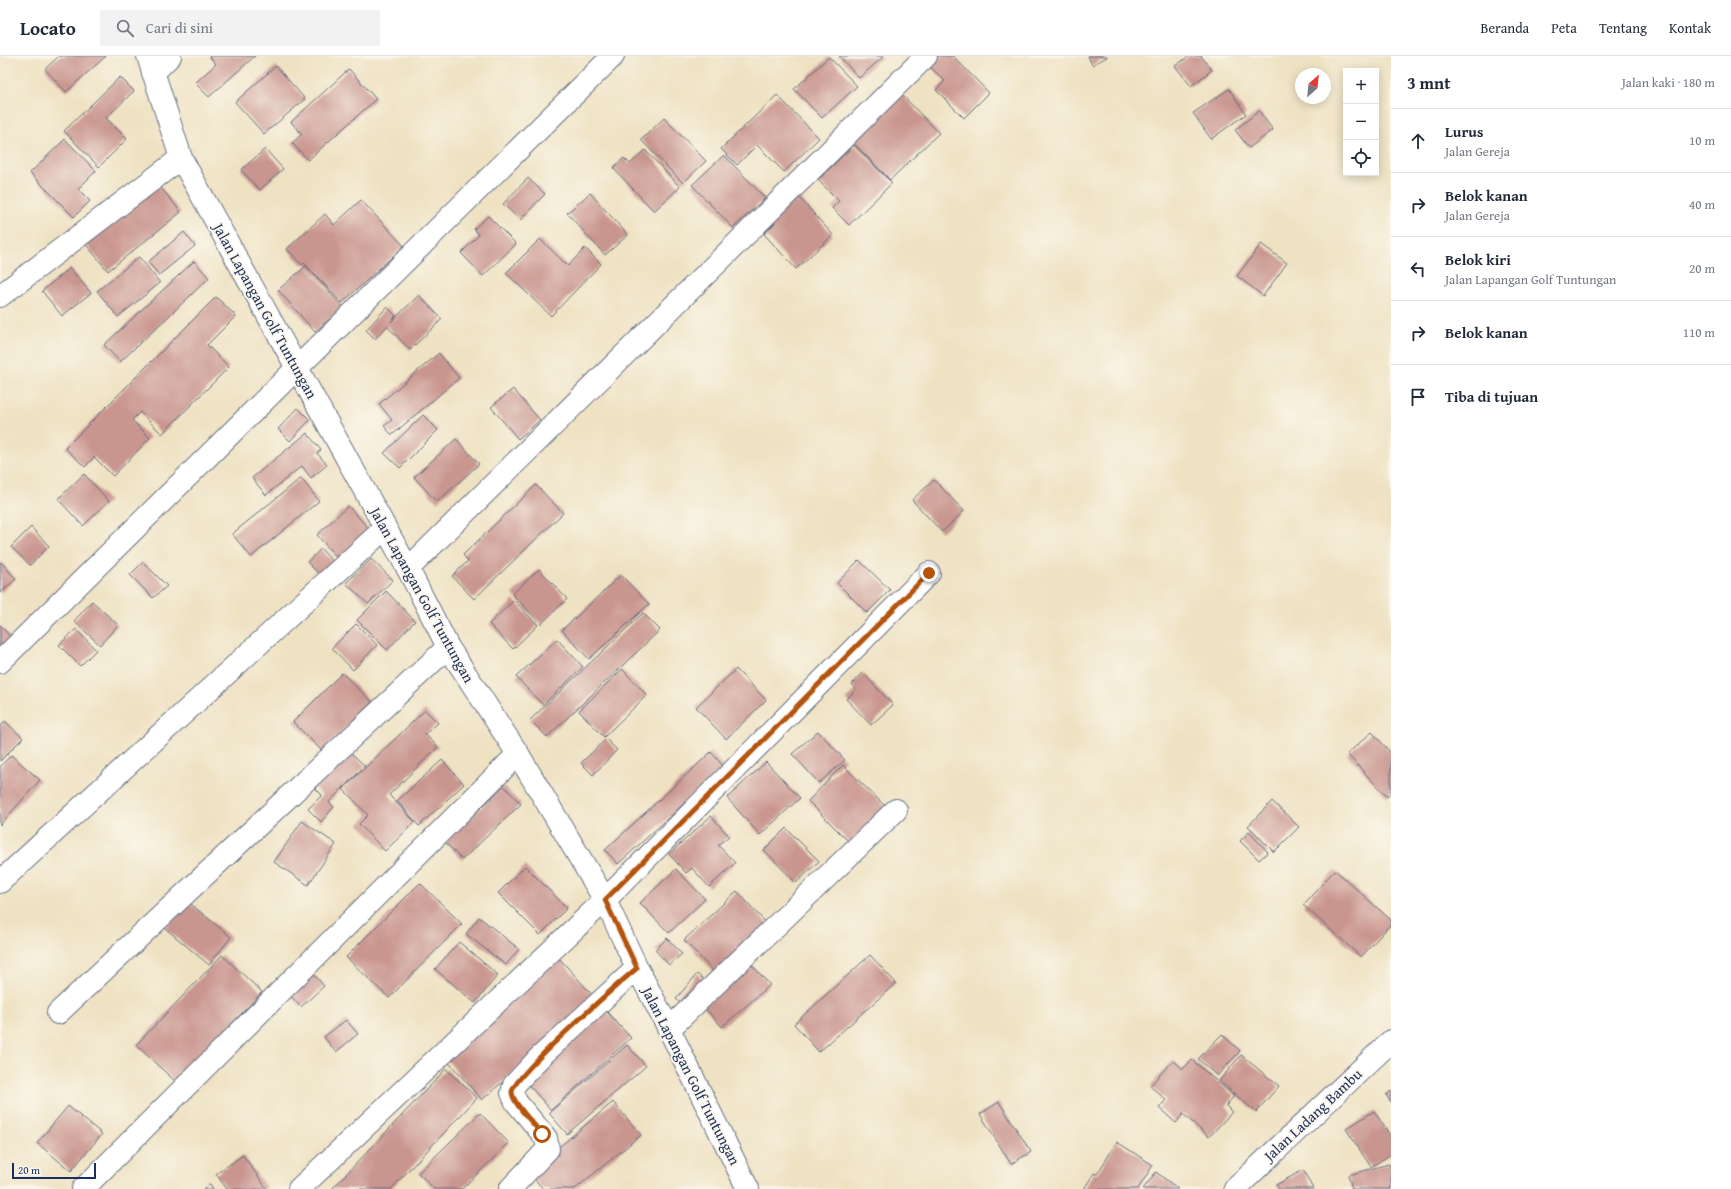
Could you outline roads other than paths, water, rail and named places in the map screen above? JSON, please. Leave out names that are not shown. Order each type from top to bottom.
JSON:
[{"type":"street","points":[[150,64],[170,56]]},
{"type":"street","points":[[0,662],[614,56]]},
{"type":"street","points":[[408,569],[926,56]]},
{"type":"street","name":"Jalan Lapangan Golf Tuntungan","points":[[150,64],[181,158],[408,569],[448,647],[518,754],[605,900],[637,968],[669,1029],[748,1189]]},
{"type":"street","points":[[0,296],[181,158]]},
{"type":"street","points":[[0,882],[385,528]]},
{"type":"street","points":[[299,1189],[605,900],[929,573]]},
{"type":"street","points":[[58,1013],[448,647]]},
{"type":"street","points":[[83,1189],[518,754]]},
{"type":"street","points":[[669,1029],[896,810]]},
{"type":"street","points":[[510,1189],[545,1148],[516,1102],[512,1093],[514,1085],[540,1057],[637,968]]},
{"type":"street","name":"Jalan Ladang Bambu","points":[[1234,1189],[1391,1041]]}]
